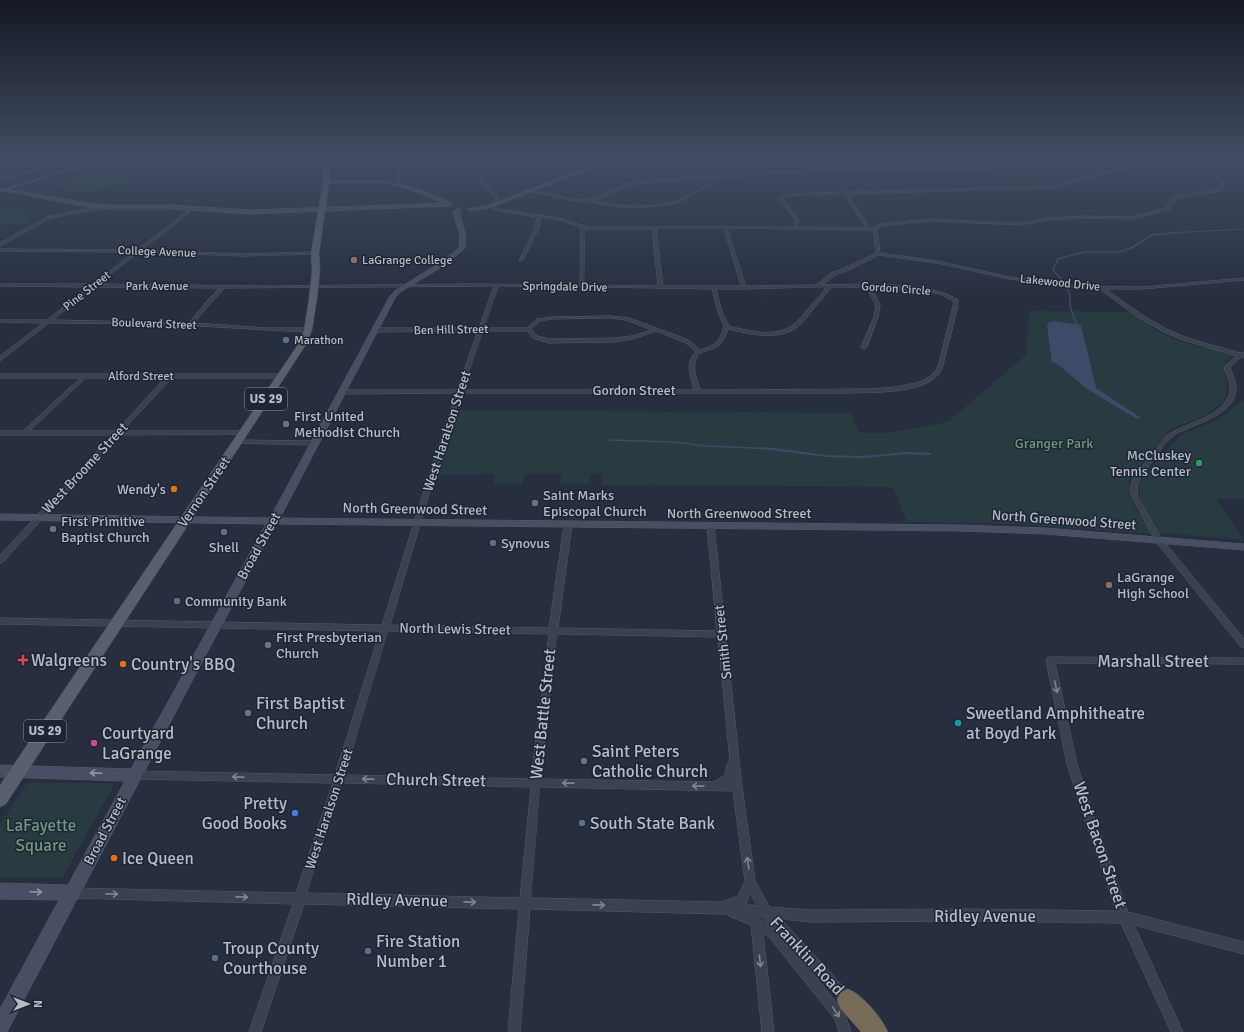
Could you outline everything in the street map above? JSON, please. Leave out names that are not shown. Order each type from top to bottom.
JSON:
[{"type":"highway","points":[[848,1000],[876,1032]]},
{"type":"main road","points":[[80,211],[88,207],[88,205]]},
{"type":"main road","points":[[90,205],[110,207],[154,206],[248,212],[322,209],[463,211],[489,206]]},
{"type":"main road","name":"Vernon Street","points":[[0,799],[303,343],[308,330],[316,271],[315,253],[323,205]]},
{"type":"main road","points":[[449,205],[463,211]]},
{"type":"main road","name":"Broad Street","points":[[0,1028],[392,297],[407,285],[461,250],[463,244],[460,223],[463,211]]},
{"type":"main road","name":"North Greenwood Street","points":[[0,517],[711,527],[960,528],[1045,531],[1244,547]]},
{"type":"main road","points":[[0,772],[135,775]]},
{"type":"main road","points":[[0,891],[73,893]]},
{"type":"street","points":[[785,205],[797,219],[795,229]]},
{"type":"street","points":[[853,205],[868,228]]},
{"type":"street","points":[[489,206],[499,210],[559,218],[579,224],[583,227],[875,229],[879,226],[888,224],[924,220],[1021,224],[1046,219],[1082,217],[1133,218],[1169,208],[1170,205]]},
{"type":"street","points":[[0,245],[45,219],[80,211],[110,207]]},
{"type":"street","name":"Pine Street","points":[[0,360],[193,208]]},
{"type":"street","points":[[521,260],[537,228],[539,216]]},
{"type":"street","points":[[582,287],[583,227]]},
{"type":"street","points":[[726,227],[744,288]]},
{"type":"street","points":[[654,228],[661,288]]},
{"type":"street","points":[[816,287],[833,274],[878,254],[875,229]]},
{"type":"street","name":"College Avenue","points":[[0,250],[138,251],[243,255],[315,253]]},
{"type":"street","name":"Lakewood Drive","points":[[878,254],[937,262],[1045,284],[1102,288],[1155,288],[1244,279]]},
{"type":"street","name":"Park Avenue","points":[[0,285],[314,286]]},
{"type":"street","name":"Springdale Drive","points":[[314,286],[497,285],[661,288],[816,287]]},
{"type":"street","name":"West Haralson Street","points":[[255,1032],[301,898],[386,628],[417,523],[480,330],[497,285]]},
{"type":"street","points":[[190,325],[225,286]]},
{"type":"street","points":[[864,347],[876,317],[878,305],[868,286]]},
{"type":"street","name":"Gordon Circle","points":[[816,287],[868,286],[905,288],[934,291],[951,296],[956,301],[946,350],[938,372],[925,382]]},
{"type":"street","points":[[726,327],[744,332],[759,333],[777,332],[792,328],[806,316],[829,287]]},
{"type":"street","points":[[697,390],[692,361],[695,355],[699,352],[711,348],[720,342],[726,327],[720,312],[714,288]]},
{"type":"street","points":[[1102,288],[1147,320],[1167,332],[1191,341],[1243,355]]},
{"type":"street","points":[[656,330],[633,337],[614,340],[549,341],[535,337],[528,328],[539,320],[552,318],[610,317],[636,321],[688,342],[699,352]]},
{"type":"street","name":"Boulevard Street","points":[[0,321],[168,323],[308,330]]},
{"type":"street","name":"Ben Hill Street","points":[[374,330],[480,330],[528,328]]},
{"type":"street","points":[[1243,355],[1227,367],[1233,387],[1232,399],[1216,414],[1175,431],[1169,436],[1136,478],[1133,490],[1135,497],[1159,540],[1244,645]]},
{"type":"street","name":"Alford Street","points":[[0,376],[281,376]]},
{"type":"street","points":[[25,433],[85,376]]},
{"type":"street","name":"West Broome Street","points":[[0,560],[170,376]]},
{"type":"street","name":"Gordon Street","points":[[342,392],[697,390],[848,391],[903,388],[925,382]]},
{"type":"street","points":[[0,433],[244,433]]},
{"type":"street","points":[[0,440],[7,433]]},
{"type":"street","points":[[238,442],[314,443]]},
{"type":"street","name":"West Battle Street","points":[[514,1032],[536,782],[553,630],[568,525]]},
{"type":"street","name":"Smith Street","points":[[711,527],[737,787],[750,881],[766,912]]},
{"type":"street","name":"North Lewis Street","points":[[0,621],[722,634]]},
{"type":"street","name":"West Bacon Street","points":[[1062,660],[1050,660],[1072,764],[1124,917],[1177,1032]]},
{"type":"street","name":"Marshall Street","points":[[1062,660],[1244,661]]},
{"type":"street","name":"Smith Street","points":[[715,786],[729,777],[734,758]]},
{"type":"street","name":"Church Street","points":[[135,775],[737,787]]},
{"type":"street","name":"Ridley Avenue","points":[[721,908],[742,900],[750,881]]},
{"type":"street","name":"Ridley Avenue","points":[[73,893],[721,908],[811,916],[966,915],[1124,917],[1244,948]]},
{"type":"street","name":"Ridley Avenue","points":[[721,908],[742,915],[756,922]]},
{"type":"street","name":"Franklin Road","points":[[766,912],[848,1000],[868,1032]]},
{"type":"street","points":[[756,922],[768,1032]]},
{"type":"street","name":"Franklin Road","points":[[756,922],[773,933],[823,993],[840,1016],[845,1032]]},
{"type":"green space","points":[[0,210],[23,210],[30,215],[27,224],[0,225]]},
{"type":"green space","name":"Granger Park","points":[[1029,311],[1130,312],[1157,331],[1173,339],[1231,355],[1224,368],[1227,392],[1223,402],[1204,416],[1171,429],[1129,478],[1129,493],[1134,506],[1152,534],[1020,524],[907,522],[893,487],[602,485],[602,474],[590,474],[589,484],[560,484],[561,474],[524,474],[522,484],[494,484],[495,474],[437,475],[457,410],[851,413],[859,433],[886,433],[948,422],[1026,355]]},
{"type":"green space","name":"McCluskey Tennis Center","points":[[1244,400],[1244,499],[1216,499],[1244,540],[1160,533],[1140,499],[1140,483],[1145,473],[1181,435],[1215,421]]},
{"type":"green space","name":"LaFayette Square","points":[[27,783],[115,783],[62,878],[0,878],[0,824]]},
{"type":"water","points":[[1054,321],[1081,325],[1096,388],[1141,418],[1137,419],[1087,389],[1060,366],[1052,362],[1047,326],[1049,322]]},
{"type":"waterway","points":[[1183,232],[1244,229]]},
{"type":"waterway","points":[[1077,326],[1070,306],[1070,295],[1065,283],[1053,270],[1058,259],[1084,252],[1119,252],[1131,248],[1152,235],[1183,232]]},
{"type":"waterway","points":[[1169,233],[1183,232]]},
{"type":"waterway","points":[[610,440],[674,442],[706,446],[771,449]]},
{"type":"waterway","points":[[764,448],[771,449]]},
{"type":"waterway","points":[[771,449],[826,456],[863,457],[906,453],[930,454]]},
{"type":"place","name":"LaGrange College","points":[[354,260]]},
{"type":"place","name":"Marathon","points":[[286,340]]},
{"type":"place","name":"First United Methodist Church","points":[[286,424]]},
{"type":"place","name":"McCluskey Tennis Center","points":[[1199,463]]},
{"type":"place","name":"Wendy's","points":[[174,489]]},
{"type":"place","name":"Saint Marks Episcopal Church","points":[[535,503]]},
{"type":"place","name":"First Primitive Baptist Church","points":[[53,529]]},
{"type":"place","name":"Shell","points":[[224,532]]},
{"type":"place","name":"Synovus","points":[[493,543]]},
{"type":"place","name":"LaGrange High School","points":[[1109,585]]},
{"type":"place","name":"Community Bank","points":[[177,601]]},
{"type":"place","name":"First Presbyterian Church","points":[[268,645]]},
{"type":"place","name":"Walgreens","points":[[23,660]]},
{"type":"place","name":"Country's BBQ","points":[[123,664]]},
{"type":"place","name":"First Baptist Church","points":[[248,713]]},
{"type":"place","name":"Sweetland Amphitheatre at Boyd Park","points":[[958,723]]},
{"type":"place","name":"Courtyard LaGrange","points":[[94,743]]},
{"type":"place","name":"Saint Peters Catholic Church","points":[[584,761]]},
{"type":"place","name":"Pretty Good Books","points":[[295,813]]},
{"type":"place","name":"South State Bank","points":[[582,823]]},
{"type":"place","name":"Ice Queen","points":[[114,858]]},
{"type":"place","name":"Fire Station Number 1","points":[[368,951]]},
{"type":"place","name":"Troup County Courthouse","points":[[215,958]]}]
